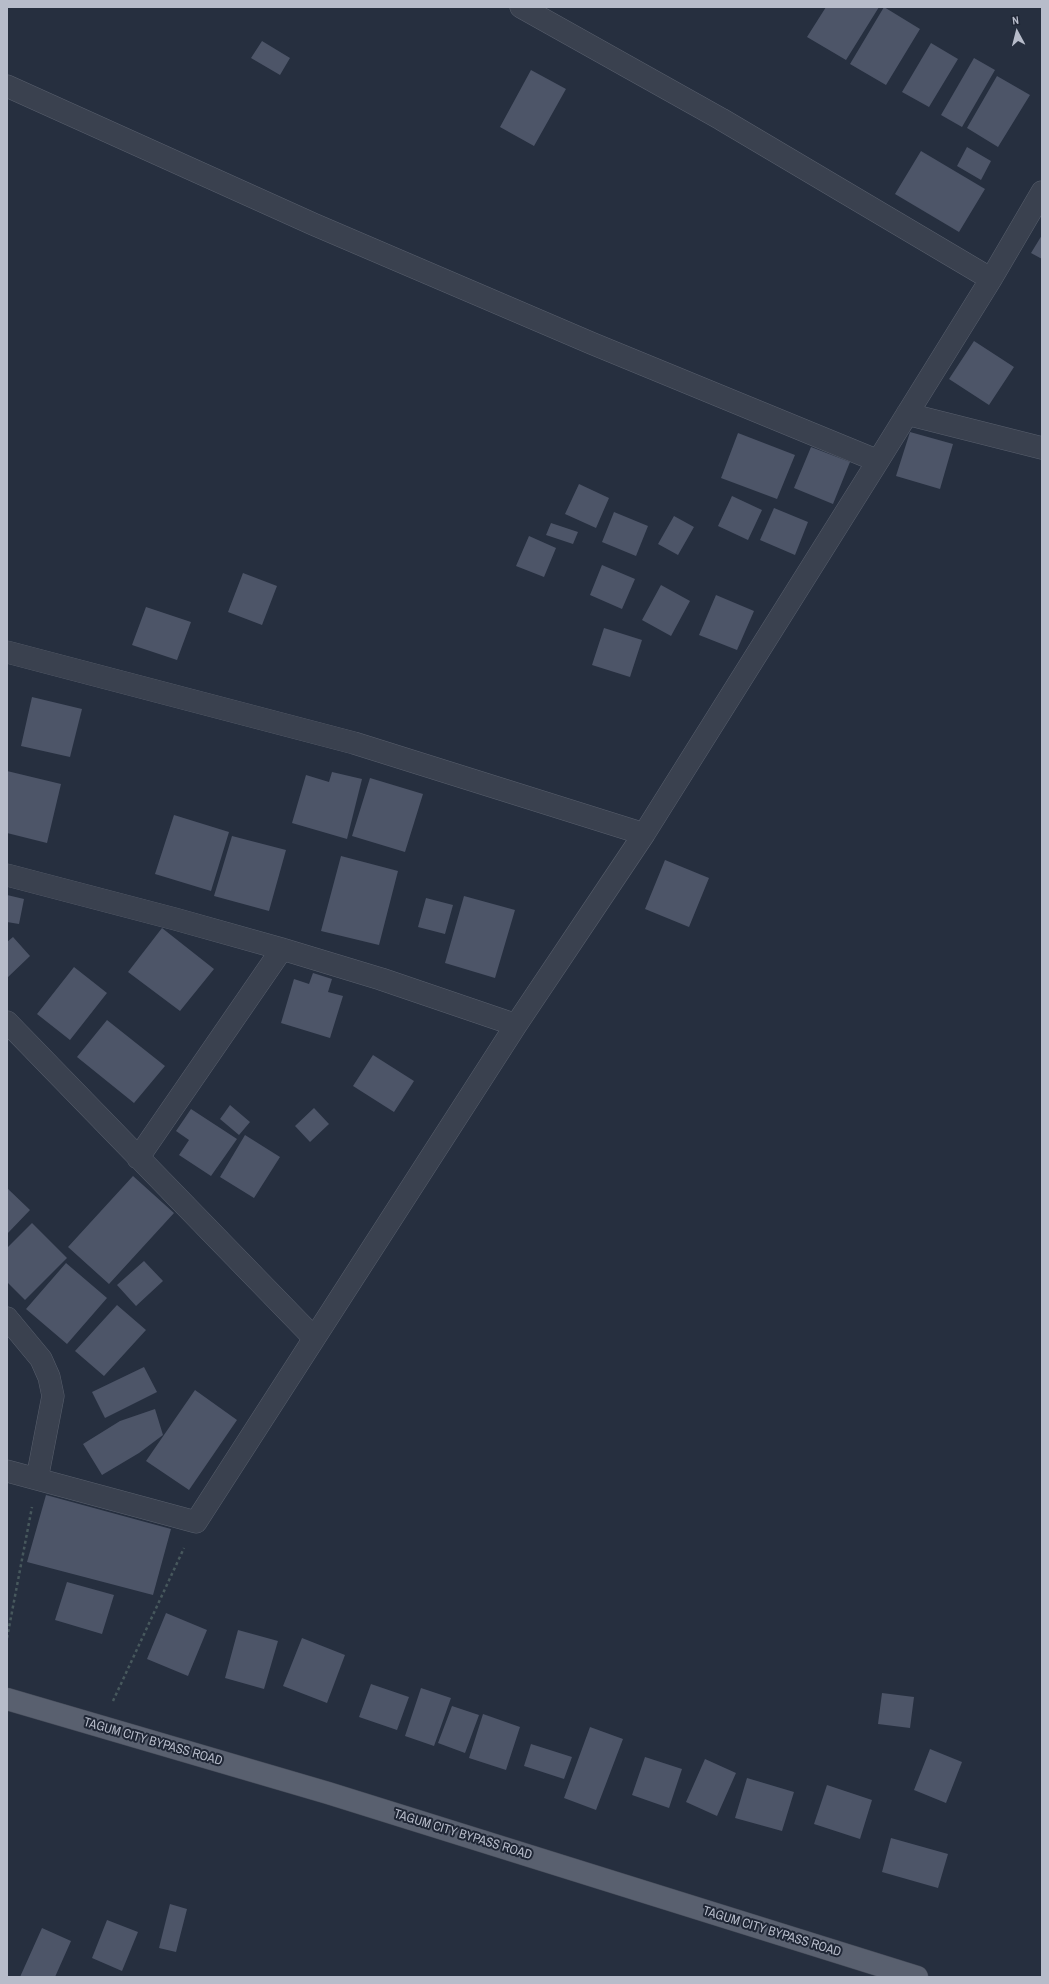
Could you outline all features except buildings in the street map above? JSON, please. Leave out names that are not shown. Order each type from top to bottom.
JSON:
[{"type":"main road","name":"TAGUM CITY BYPASS ROAD","points":[[7,1700],[328,1793],[885,1972],[917,1977]]},
{"type":"street","points":[[521,7],[721,119],[991,279]]},
{"type":"street","points":[[7,86],[320,228],[584,340],[878,461]]},
{"type":"street","points":[[7,1471],[196,1522],[516,1025],[644,834],[991,279],[1042,192]]},
{"type":"street","points":[[907,414],[1042,448]]},
{"type":"street","points":[[7,652],[354,743],[644,834]]},
{"type":"street","points":[[7,875],[282,949],[381,979],[516,1025]]},
{"type":"street","points":[[138,1158],[282,949]]},
{"type":"street","points":[[7,1022],[314,1338]]},
{"type":"street","points":[[7,1318],[41,1359],[50,1377],[53,1396],[37,1479]]},
{"type":"path","points":[[7,1638],[37,1479]]},
{"type":"path","points":[[101,1727],[196,1522]]}]
